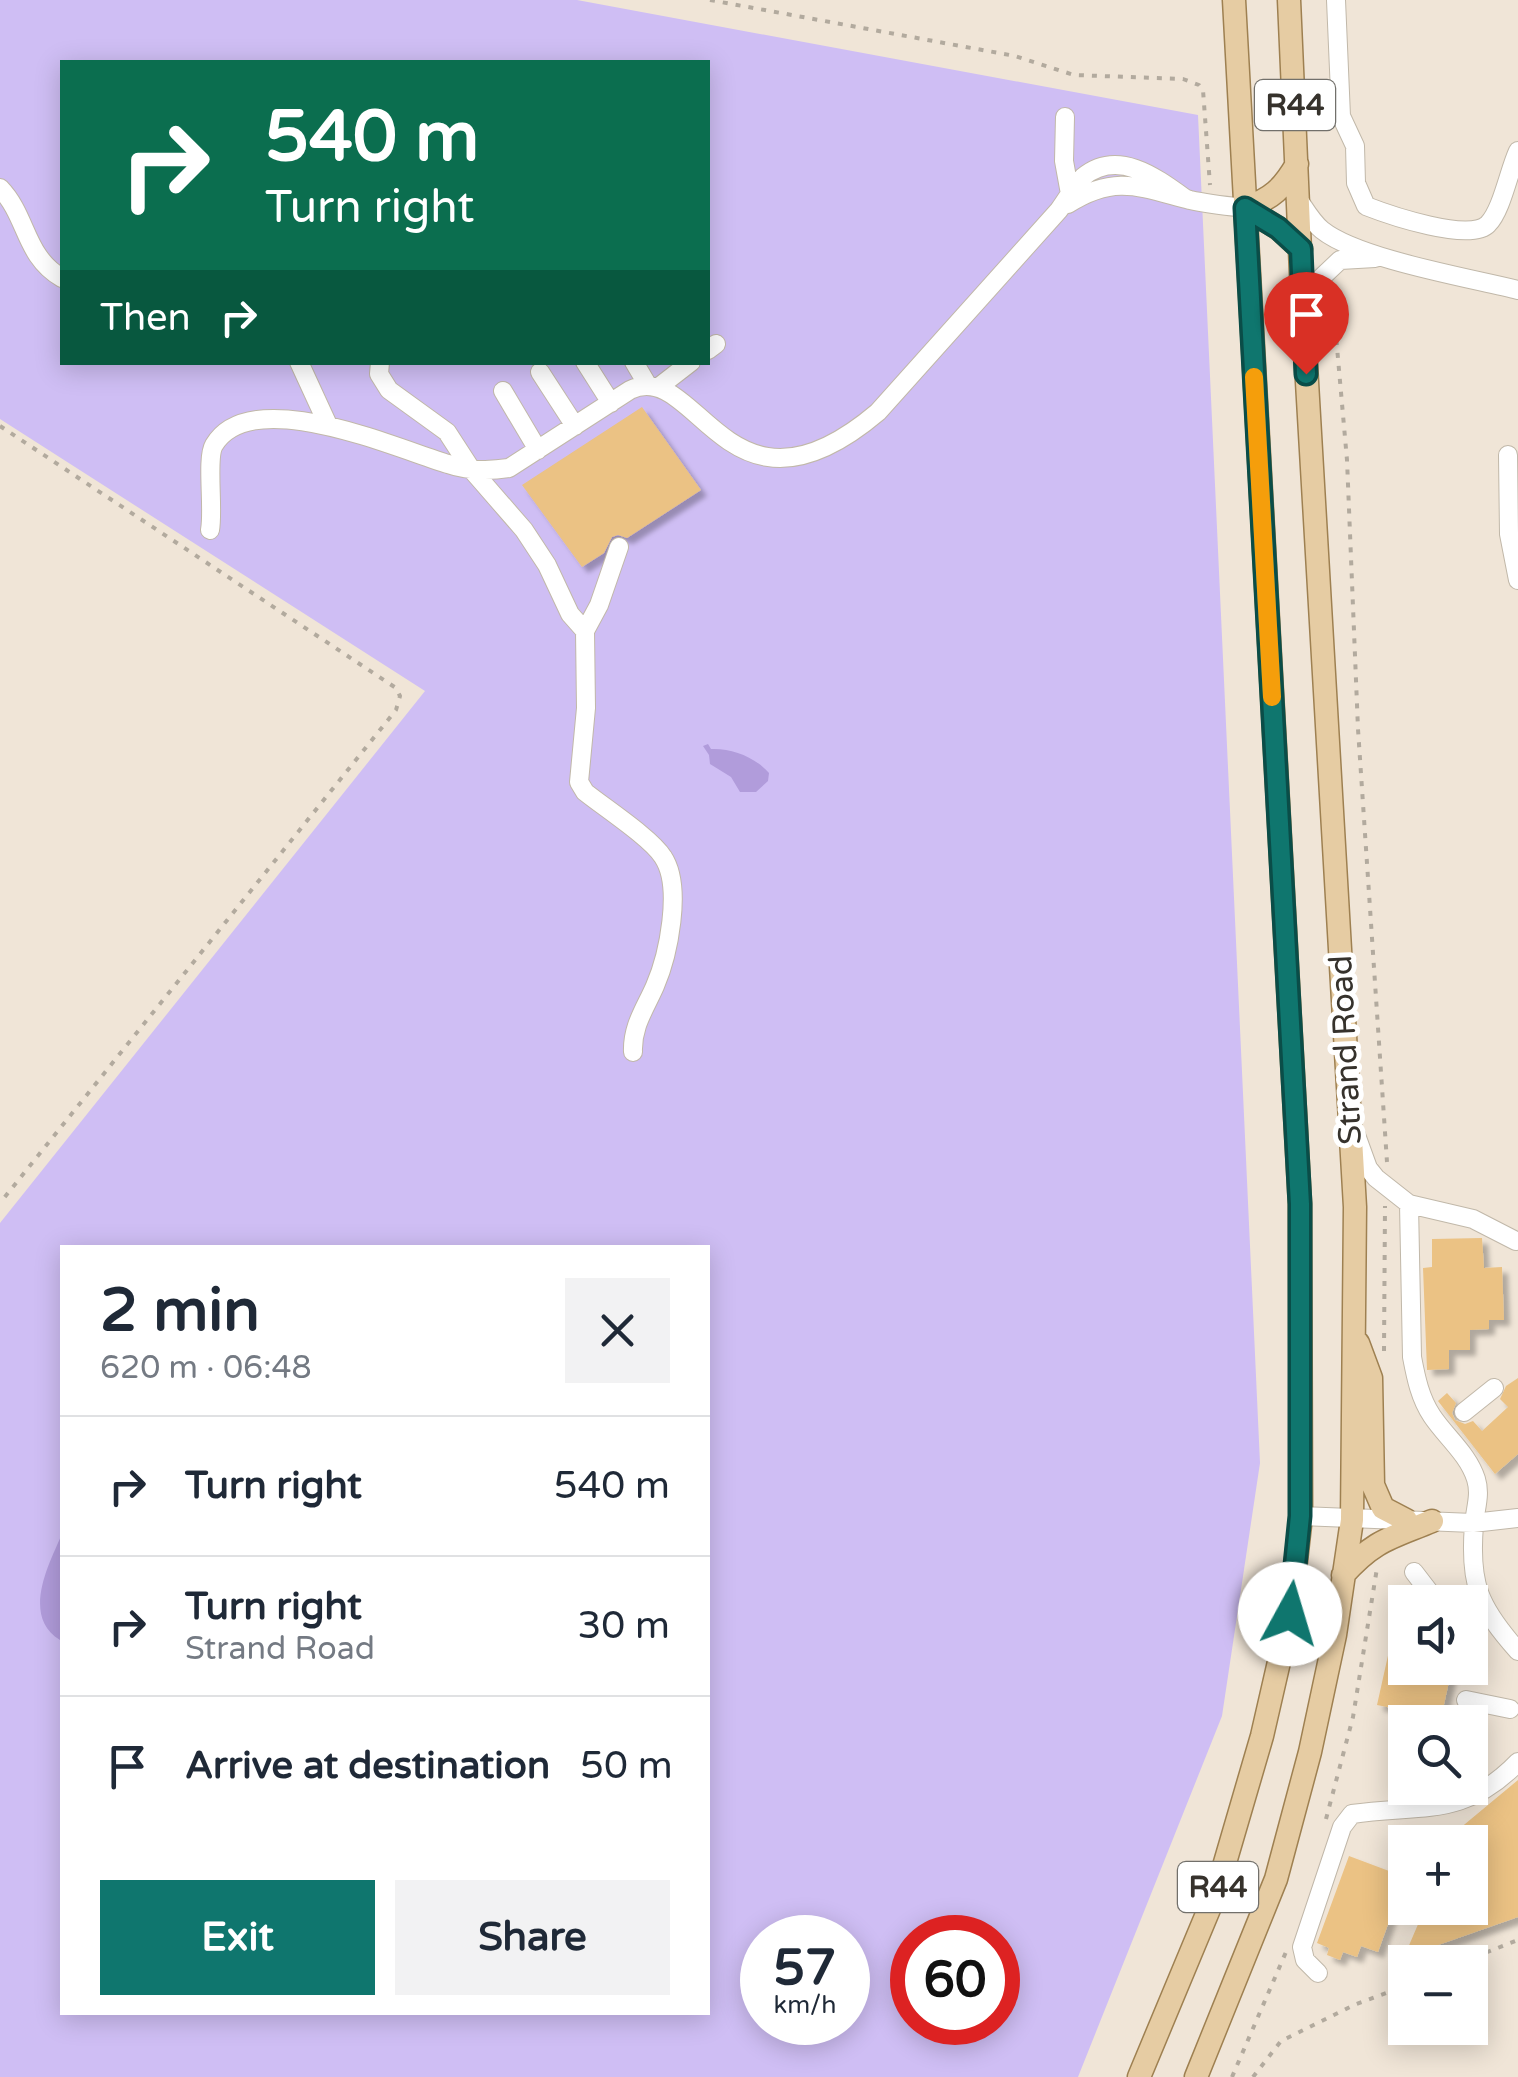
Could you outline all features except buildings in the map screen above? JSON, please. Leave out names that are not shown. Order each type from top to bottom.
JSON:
[{"type":"main road","name":"Strand Road","points":[[1139,2077],[1217,1890],[1262,1736],[1290,1614],[1300,1516],[1300,1204],[1234,0]]},
{"type":"main road","name":"Strand Road","points":[[1196,2077],[1276,1879],[1310,1752],[1335,1635],[1352,1520],[1356,1207],[1302,296],[1289,0]]},
{"type":"main road","points":[[1245,208],[1268,200],[1284,186],[1298,162]]},
{"type":"main road","points":[[1245,208],[1278,228],[1301,249]]},
{"type":"main road","points":[[1354,1335],[1372,1378],[1372,1486],[1383,1508],[1406,1520]]},
{"type":"main road","points":[[1343,1575],[1359,1556],[1382,1539],[1432,1521]]},
{"type":"street","points":[[1336,0],[1341,116],[1355,146],[1356,183],[1366,206],[1471,233],[1490,223],[1515,162]]},
{"type":"street","points":[[1064,117],[1065,202]]},
{"type":"street","points":[[636,365],[653,385],[678,398],[729,443],[749,454],[801,458],[830,447],[878,412],[1065,202],[1108,186],[1149,187],[1186,199],[1245,208]]},
{"type":"street","points":[[0,188],[12,202],[40,262],[60,277]]},
{"type":"street","points":[[1298,198],[1319,228],[1341,242],[1518,290]]},
{"type":"street","points":[[1302,296],[1340,260],[1386,257]]},
{"type":"street","points":[[300,365],[328,424]]},
{"type":"street","points":[[379,365],[379,374],[389,390],[447,432],[471,469],[524,530],[547,565],[570,614],[584,630]]},
{"type":"street","points":[[587,365],[611,403]]},
{"type":"street","points":[[210,530],[213,446],[222,436],[248,423],[274,419],[328,424],[450,465],[509,468],[630,390],[653,385],[686,365]]},
{"type":"street","points":[[540,372],[576,426]]},
{"type":"street","points":[[503,391],[538,450]]},
{"type":"street","points":[[1508,455],[1510,534],[1518,580]]},
{"type":"street","points":[[619,547],[600,605],[584,630],[586,708],[579,782],[660,852],[670,877],[672,916],[667,945],[656,983],[633,1030],[633,1052]]},
{"type":"street","points":[[1349,1116],[1368,1168],[1410,1204],[1473,1219],[1516,1241]]},
{"type":"street","points":[[1410,1204],[1412,1358],[1424,1400],[1453,1422],[1478,1482],[1474,1523],[1476,1577],[1482,1605],[1518,1651]]},
{"type":"street","points":[[1453,1422],[1494,1388]]},
{"type":"street","points":[[1300,1516],[1474,1523],[1518,1518]]},
{"type":"street","points":[[1414,1572],[1424,1585]]},
{"type":"street","points":[[1466,1700],[1510,1708]]},
{"type":"street","points":[[1318,1973],[1305,1960],[1302,1948],[1342,1828],[1352,1814],[1444,1807],[1488,1789],[1518,1762]]},
{"type":"path","points":[[710,0],[1015,56],[1074,75],[1183,79],[1199,84],[1203,90],[1212,204]]},
{"type":"path","points":[[1337,279],[1336,336],[1347,460],[1358,729],[1387,1163]]},
{"type":"path","points":[[0,426],[396,688],[400,696],[396,710],[384,726],[0,1203]]},
{"type":"path","points":[[1384,1356],[1386,1196]]},
{"type":"path","points":[[1325,1823],[1353,1717],[1382,1539]]},
{"type":"path","points":[[1488,1952],[1518,1940]]},
{"type":"path","points":[[1232,2077],[1290,1942]]},
{"type":"path","points":[[1253,2077],[1281,2040],[1388,1992]]},
{"type":"shaded area","points":[[0,0],[577,0],[1198,115],[1260,1463],[1222,1716],[1078,2077],[0,2077],[0,1223],[425,691],[0,419]]},
{"type":"shaded area","points":[[708,744],[711,749],[735,752],[757,762],[769,773],[768,781],[756,792],[740,792],[731,777],[710,764],[703,746]]},
{"type":"shaded area","points":[[60,1539],[60,1640],[42,1618],[45,1574]]},
{"type":"slow traffic","points":[[1254,377],[1272,697]]},
{"type":"route","points":[[1290,1614],[1300,1516],[1300,1204],[1245,208],[1278,228],[1301,249],[1306,374]]}]
